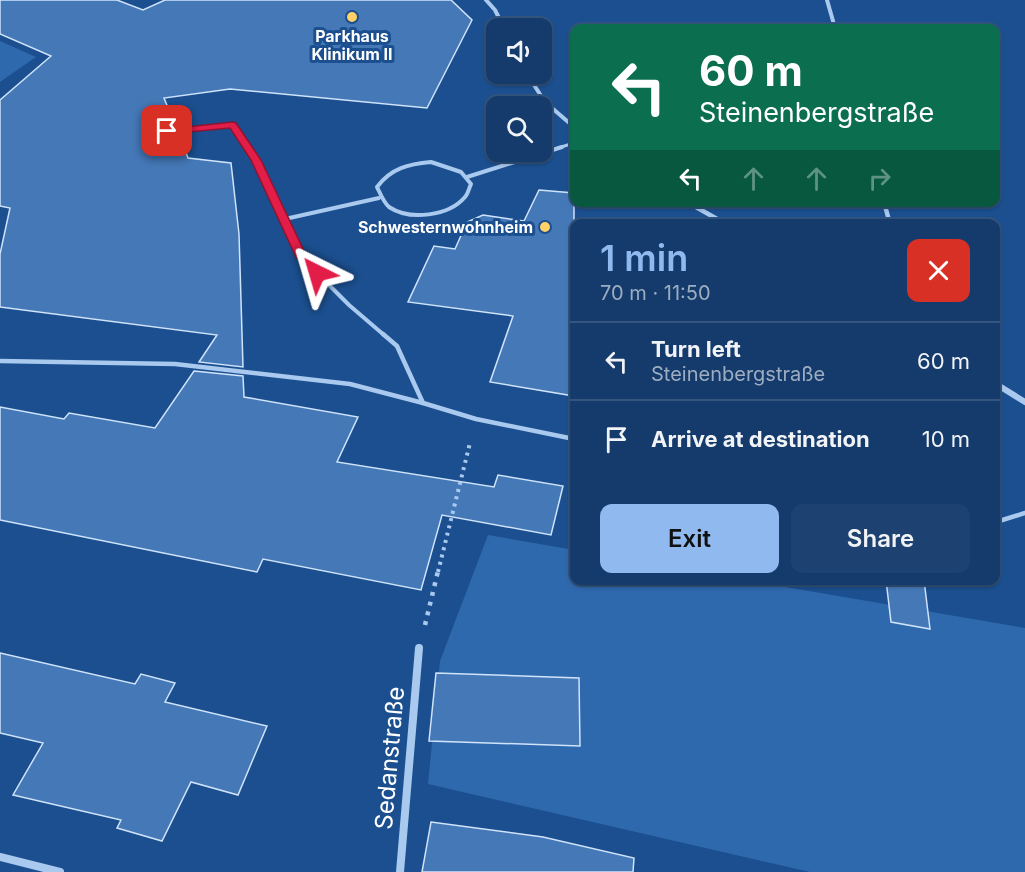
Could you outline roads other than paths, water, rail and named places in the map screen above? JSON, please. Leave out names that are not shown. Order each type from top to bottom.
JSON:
[{"type":"street","points":[[486,0],[499,18]]},
{"type":"street","points":[[827,0],[834,24]]},
{"type":"street","points":[[533,84],[545,102],[570,124]]},
{"type":"street","points":[[696,207],[717,219]]},
{"type":"street","points":[[1000,386],[1025,402]]},
{"type":"street","name":"Sedanstraße","points":[[400,872],[419,648]]},
{"type":"street","points":[[0,857],[60,872]]},
{"type":"lane","points":[[145,134],[233,125],[256,160],[301,257],[349,305],[398,346],[423,403]]},
{"type":"lane","points":[[467,177],[570,145]]},
{"type":"lane","points":[[430,162],[450,165],[467,177],[470,186],[466,197],[458,205],[445,212],[424,215],[402,213],[390,208],[379,198],[377,187],[384,176],[405,165],[430,162]]},
{"type":"lane","points":[[285,219],[379,198]]},
{"type":"lane","points":[[0,361],[175,364],[350,384],[476,419],[570,438]]},
{"type":"lane","points":[[1000,521],[1025,513]]},
{"type":"place","name":"Parkhaus Klinikum II","points":[[352,17]]},
{"type":"place","name":"Schwesternwohnheim","points":[[545,227]]}]
